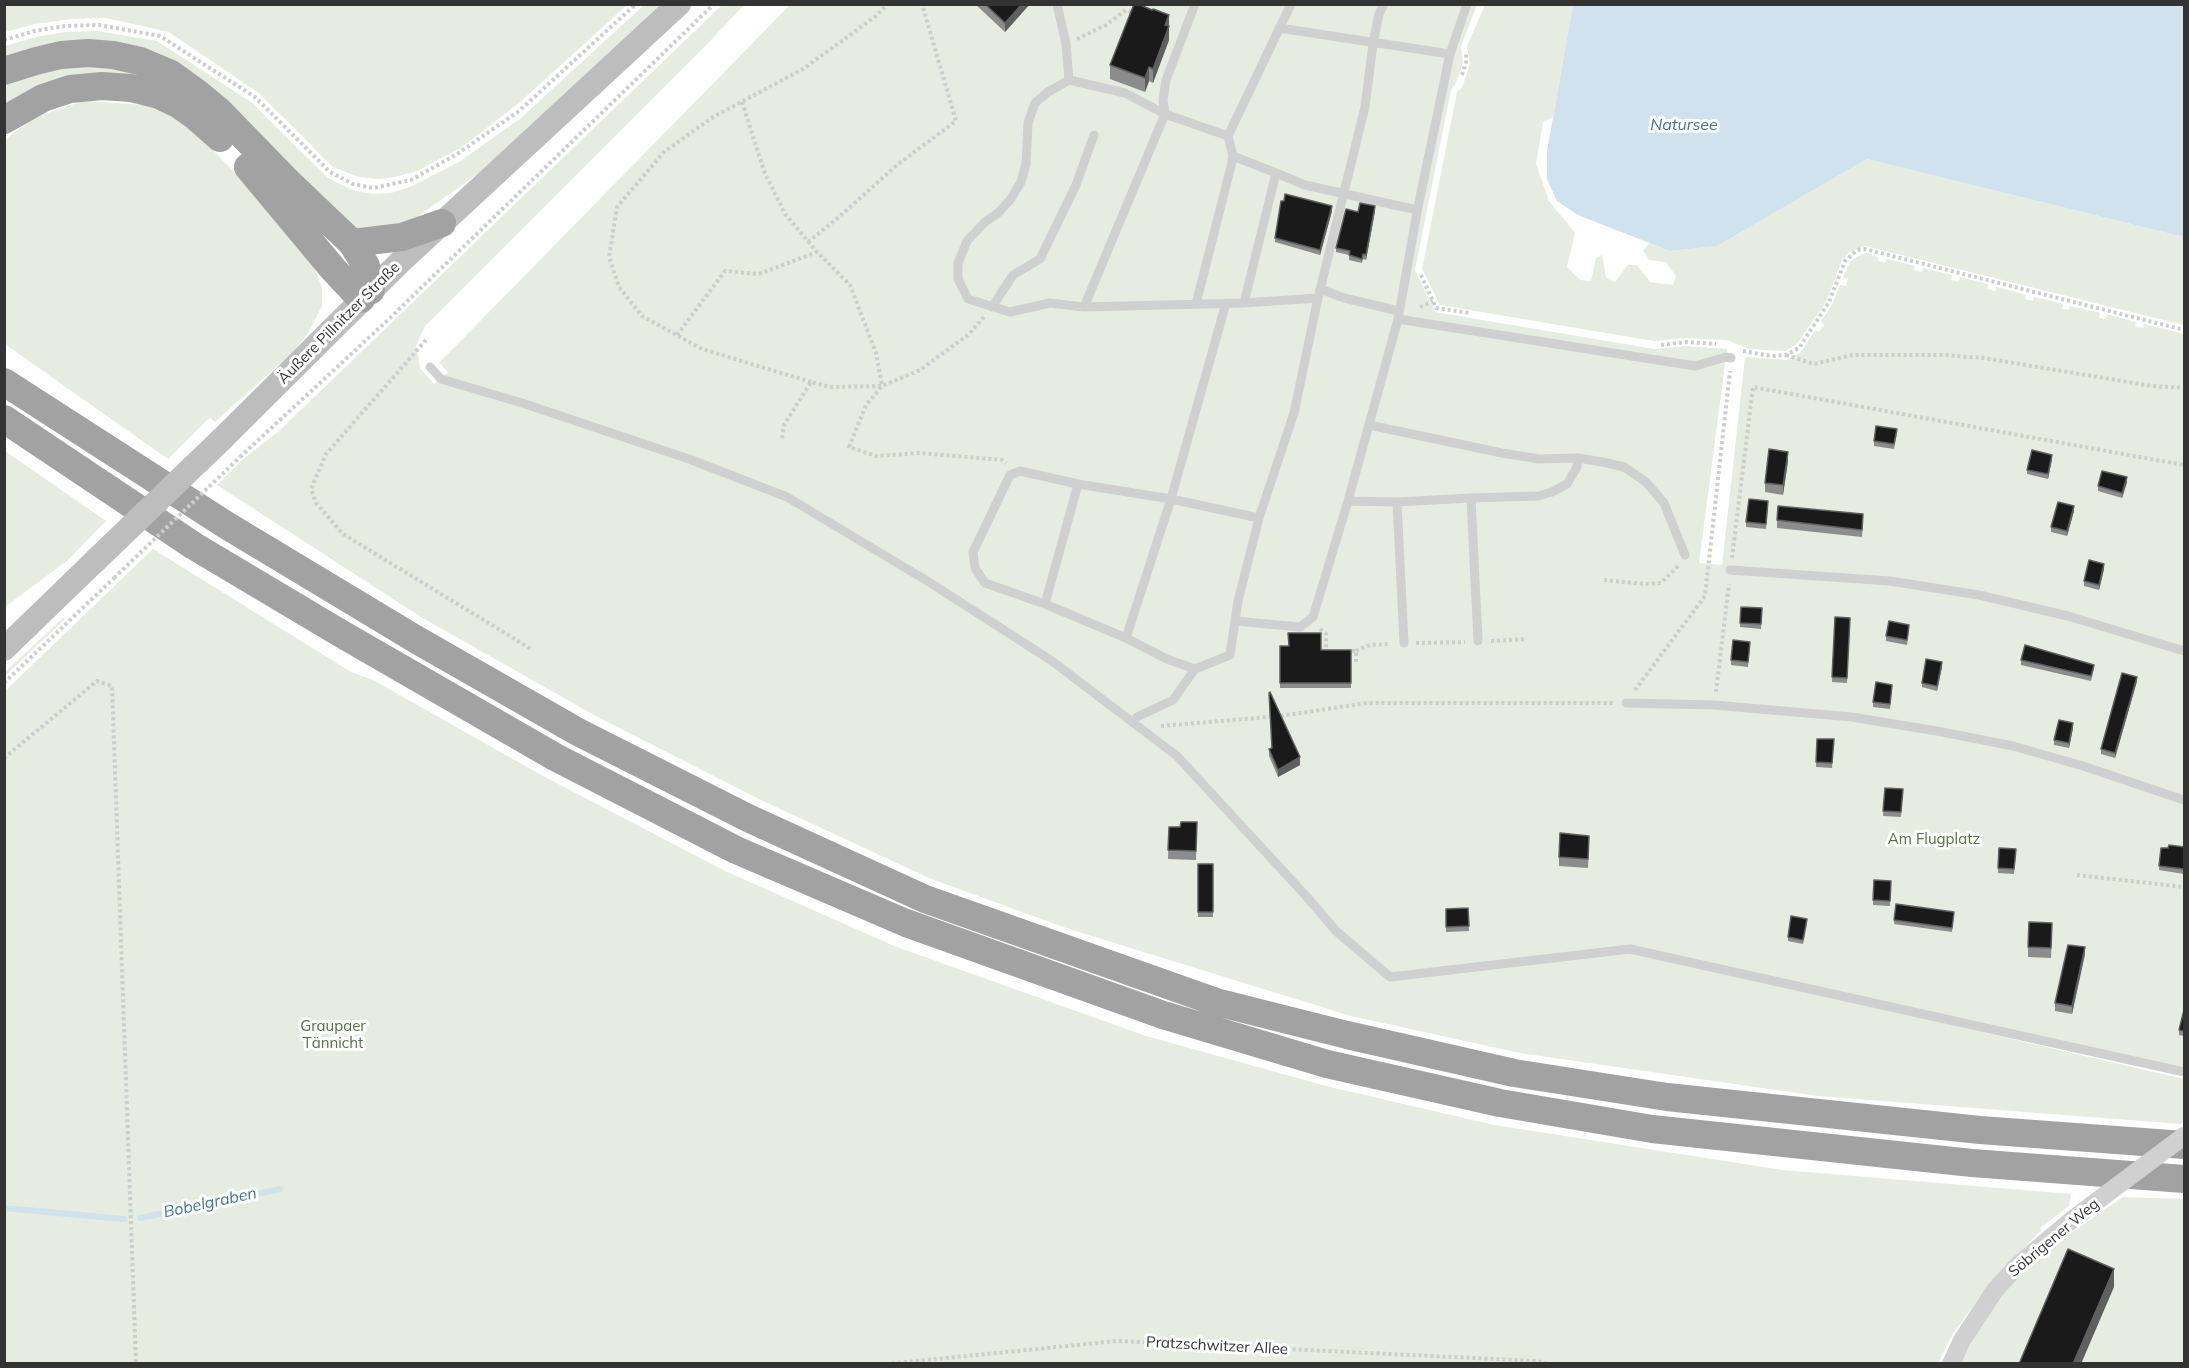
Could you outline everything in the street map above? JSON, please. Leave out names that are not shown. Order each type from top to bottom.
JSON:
[{"type":"highway","points":[[4,71],[61,55],[88,53],[140,61],[171,74],[219,111],[352,243],[366,266],[366,295]]},
{"type":"highway","points":[[4,120],[43,98],[70,89],[102,86],[131,88],[159,95],[178,104],[215,133],[262,181],[333,269],[366,295]]},
{"type":"highway","points":[[352,243],[402,237],[442,223]]},
{"type":"highway","points":[[4,366],[38,404]]},
{"type":"highway","points":[[4,382],[226,525],[417,640],[578,732],[727,808],[926,899],[1216,1002],[1514,1073],[1667,1096],[1980,1130],[2184,1145]]},
{"type":"highway","points":[[4,419],[194,546],[555,757],[736,850],[895,918],[1163,1015],[1327,1064],[1500,1103],[1652,1129],[1972,1164],[2184,1179]]},
{"type":"main road","name":"Äußere Pillnitzer Straße","points":[[4,648],[222,439],[366,295],[679,4]]},
{"type":"street","name":"Söbrigener Weg","points":[[1950,1364],[1962,1340],[1995,1290],[2019,1265],[2073,1219],[2184,1136]]},
{"type":"lane","points":[[1056,4],[1066,44],[1069,80]]},
{"type":"lane","points":[[1084,307],[1165,114],[1163,100],[1166,80],[1195,4]]},
{"type":"lane","points":[[1196,304],[1233,156],[1228,136],[1291,4]]},
{"type":"lane","points":[[1137,717],[1173,700],[1195,669],[1230,655],[1238,601],[1259,518],[1294,413],[1319,293],[1365,107],[1373,44],[1379,14],[1384,4]]},
{"type":"lane","points":[[1235,621],[1300,627],[1313,617],[1348,501],[1398,315],[1417,210],[1450,54],[1467,4]]},
{"type":"lane","points":[[1279,28],[1450,54]]},
{"type":"lane","points":[[1228,136],[1165,114],[1125,93],[1069,80],[1048,92],[1035,103],[1028,123],[1026,164],[1021,182],[1010,200],[967,241],[958,263],[958,279],[968,299],[1010,312],[1050,303],[1084,307],[1244,303],[1319,293],[1344,298],[1398,315],[1695,366],[1731,357]]},
{"type":"lane","points":[[992,307],[1012,275],[1040,259],[1076,185],[1094,135]]},
{"type":"lane","points":[[1233,156],[1305,185],[1417,210]]},
{"type":"lane","points":[[1244,303],[1276,173]]},
{"type":"lane","points":[[1126,638],[1171,499],[1226,303]]},
{"type":"lane","points":[[430,367],[441,379],[522,403],[689,459],[787,497],[929,582],[1052,661],[1177,756],[1336,931],[1390,977],[1630,949],[2184,1072]]},
{"type":"lane","points":[[1369,425],[1502,453],[1539,459],[1578,458],[1624,467],[1646,482],[1664,503],[1685,555]]},
{"type":"lane","points":[[1348,501],[1397,502],[1538,496],[1568,484],[1577,467],[1578,458]]},
{"type":"lane","points":[[1195,669],[1167,659],[1126,638],[1045,604],[985,583],[975,568],[973,552],[1010,475],[1020,471],[1259,518]]},
{"type":"lane","points":[[1045,604],[1078,484]]},
{"type":"lane","points":[[1471,498],[1478,641]]},
{"type":"lane","points":[[1397,502],[1404,643]]},
{"type":"lane","points":[[1730,570],[1890,581],[1979,595],[2068,616],[2184,651]]},
{"type":"lane","points":[[1626,704],[1714,705],[1852,717],[1937,731],[2025,750],[2083,766],[2184,800]]},
{"type":"path","points":[[4,40],[34,31],[65,26],[99,25],[160,36],[255,97],[330,172],[353,184],[373,188],[411,180],[457,154],[519,111],[636,4]]},
{"type":"path","points":[[4,683],[240,457],[390,318],[714,4]]},
{"type":"path","points":[[888,4],[876,16],[803,69],[713,117],[664,152],[617,207],[609,256],[619,288],[642,316],[702,350],[830,387],[882,386],[920,370],[969,334],[992,307]]},
{"type":"path","points":[[808,242],[897,165],[956,121],[922,4]]},
{"type":"path","points":[[1066,44],[1106,25],[1126,10],[1136,14]]},
{"type":"path","points":[[1461,78],[1466,62],[1465,47]]},
{"type":"path","points":[[742,102],[764,171],[785,214],[817,252],[850,285],[876,353],[882,386]]},
{"type":"path","points":[[1786,355],[1799,348],[1829,302],[1845,261],[1857,250],[1865,249],[2184,330]]},
{"type":"path","points":[[677,335],[725,271],[759,274],[817,252]]},
{"type":"path","points":[[1419,271],[1436,308],[1470,314]]},
{"type":"path","points":[[1414,310],[1433,301]]},
{"type":"path","points":[[426,340],[326,454],[311,489],[316,503],[343,534],[531,649]]},
{"type":"path","points":[[1654,345],[1687,342],[1733,346],[1744,352],[1771,356],[1786,355],[1814,364],[1853,355],[1943,355],[2152,386],[2184,388]]},
{"type":"path","points":[[1145,733],[1148,727],[1280,716],[1367,703],[1626,704],[1705,596],[1733,346]]},
{"type":"path","points":[[782,439],[784,425],[811,382]]},
{"type":"path","points":[[882,386],[866,405],[849,447],[876,456],[919,453],[1002,460],[1020,471]]},
{"type":"path","points":[[1714,705],[1754,387],[2184,465]]},
{"type":"path","points":[[1604,580],[1645,584],[1661,583],[1678,566],[1685,555]]},
{"type":"path","points":[[1309,620],[1326,634],[1326,651],[1356,651],[1370,645],[1527,639]]},
{"type":"path","points":[[1356,651],[1356,664]]},
{"type":"path","points":[[4,758],[97,681],[112,686],[136,1364]]},
{"type":"path","points":[[2077,875],[2184,887]]},
{"type":"path","name":"Pratzschwitzer Allee","points":[[886,1364],[1117,1341],[1537,1361],[1549,1364]]},
{"type":"green space","points":[[5,4],[627,5],[519,103],[462,147],[417,171],[379,179],[359,177],[333,167],[260,94],[169,32],[106,18],[72,19],[35,24],[5,32]]},
{"type":"green space","points":[[644,5],[667,5],[497,160],[406,225],[363,230],[345,224],[169,67],[5,64],[5,46],[65,32],[97,31],[157,41],[251,102],[328,178],[352,190],[372,194],[391,193],[412,186],[459,162],[521,118]]},
{"type":"green space","name":"Am Flugplatz","points":[[722,5],[744,5],[425,326],[416,346],[420,368],[434,384],[448,372],[439,363],[790,5],[1477,5],[1461,46],[1463,63],[1451,90],[1415,270],[1435,312],[1654,349],[1686,346],[1727,349],[1699,563],[1722,565],[1745,357],[1787,360],[1801,352],[1815,330],[1819,332],[1824,325],[1821,321],[1832,305],[1840,285],[1846,286],[1848,279],[1843,277],[1850,262],[1860,255],[1867,253],[1878,257],[1878,261],[1885,263],[1887,259],[1915,266],[1914,270],[1922,272],[1923,268],[1952,275],[1951,280],[1958,282],[1960,277],[1988,284],[1987,289],[1995,291],[1997,287],[2026,295],[2025,299],[2033,301],[2034,297],[2063,304],[2062,309],[2069,310],[2070,306],[2100,313],[2099,318],[2106,319],[2107,314],[2136,322],[2135,326],[2143,328],[2144,324],[2184,334],[2184,1068],[1957,1017],[1956,1026],[2184,1079],[2184,1122],[2181,1124],[1818,1096],[1520,1053],[1351,1016],[1066,928],[929,878],[761,800],[594,715],[421,617],[217,485],[243,459],[279,431]]},
{"type":"green space","points":[[1485,5],[1573,5],[1553,117],[1543,122],[1536,164],[1549,201],[1575,233],[1567,267],[1580,280],[1591,281],[1596,258],[1602,255],[1606,278],[1615,282],[1628,265],[1637,265],[1650,282],[1673,285],[1676,276],[1666,262],[1649,260],[1643,251],[1649,243],[1670,251],[1717,246],[1867,159],[2184,237],[2184,325],[1865,246],[1848,253],[1842,260],[1826,302],[1797,344],[1785,351],[1749,349],[1727,340],[1683,338],[1654,341],[1440,305],[1422,269],[1457,92],[1462,88],[1470,64],[1467,46]]},
{"type":"green space","points":[[84,64],[140,74],[5,111],[5,81]]},
{"type":"green space","points":[[84,101],[146,105],[175,115],[188,124],[258,197],[314,267],[322,288],[322,306],[308,333],[293,352],[215,422],[210,418],[205,422],[168,459],[5,342],[4,142],[34,119]]},
{"type":"green space","points":[[5,451],[106,521],[68,560],[5,607]]},
{"type":"green space","name":"Graupaer Tännicht","points":[[153,549],[351,672],[373,680],[543,776],[725,871],[894,946],[1146,1036],[1326,1086],[1494,1125],[1783,1170],[2071,1194],[2069,1206],[2040,1228],[2041,1231],[1988,1285],[1953,1334],[1938,1363],[5,1364],[5,691]]},
{"type":"green space","points":[[64,617],[65,619],[5,676],[5,672]]},
{"type":"green space","points":[[2123,1197],[2184,1199],[2184,1363],[1958,1364],[1999,1297],[2022,1272],[2058,1242]]},
{"type":"water","name":"Natursee","points":[[1573,5],[2184,5],[2184,237],[1867,159],[1717,246],[1670,251],[1578,215],[1557,201],[1547,179],[1547,151]]},
{"type":"building","points":[[985,4],[1022,4],[1005,23]]},
{"type":"building","points":[[1134,4],[1169,15],[1165,25],[1169,26],[1153,69],[1149,67],[1145,78],[1110,65]]},
{"type":"building","points":[[1285,194],[1332,206],[1320,250],[1275,238],[1281,201],[1284,201]]},
{"type":"building","points":[[1360,203],[1375,206],[1366,255],[1363,254],[1362,259],[1349,255],[1350,251],[1336,248],[1346,209],[1358,212]]},
{"type":"building","points":[[1876,426],[1897,429],[1894,444],[1874,441]]},
{"type":"building","points":[[1769,449],[1788,452],[1783,485],[1765,483]]},
{"type":"building","points":[[2032,450],[2052,455],[2048,474],[2027,470]]},
{"type":"building","points":[[2102,471],[2127,477],[2122,493],[2098,486]]},
{"type":"building","points":[[1749,499],[1768,501],[1766,524],[1746,522]]},
{"type":"building","points":[[2058,502],[2074,506],[2067,531],[2051,527]]},
{"type":"building","points":[[1778,506],[1863,514],[1862,530],[1777,520]]},
{"type":"building","points":[[2089,560],[2104,564],[2099,585],[2084,581]]},
{"type":"building","points":[[1741,607],[1762,608],[1761,624],[1740,623]]},
{"type":"building","points":[[1835,617],[1850,618],[1847,678],[1832,677]]},
{"type":"building","points":[[1889,621],[1909,625],[1907,640],[1886,636]]},
{"type":"building","points":[[1288,633],[1321,633],[1321,650],[1351,650],[1351,683],[1280,683],[1280,646],[1289,646]]},
{"type":"building","points":[[1733,640],[1750,642],[1748,662],[1731,660]]},
{"type":"building","points":[[2025,645],[2094,665],[2091,676],[2021,660]]},
{"type":"building","points":[[1926,659],[1942,662],[1937,686],[1922,683]]},
{"type":"building","points":[[2122,673],[2137,677],[2115,753],[2101,749]]},
{"type":"building","points":[[1876,682],[1892,685],[1890,704],[1873,702]]},
{"type":"building","points":[[1270,692],[1300,757],[1278,770],[1269,749],[1272,748]]},
{"type":"building","points":[[2059,720],[2073,723],[2069,743],[2054,740]]},
{"type":"building","points":[[1817,739],[1834,739],[1832,763],[1816,762]]},
{"type":"building","points":[[1885,788],[1903,789],[1901,812],[1883,811]]},
{"type":"building","points":[[1181,822],[1197,822],[1196,851],[1168,850],[1169,827],[1180,827]]},
{"type":"building","points":[[1560,833],[1589,836],[1588,859],[1559,857]]},
{"type":"building","points":[[2169,845],[2184,847],[2184,869],[2159,866],[2161,848],[2168,848]]},
{"type":"building","points":[[1999,848],[2016,849],[2014,869],[1998,868]]},
{"type":"building","points":[[1198,864],[1213,864],[1213,912],[1198,912]]},
{"type":"building","points":[[1874,880],[1891,881],[1890,901],[1873,900]]},
{"type":"building","points":[[1896,904],[1954,912],[1952,928],[1894,920]]},
{"type":"building","points":[[1468,908],[1469,926],[1446,927],[1446,909]]},
{"type":"building","points":[[1791,916],[1807,919],[1803,940],[1788,937]]},
{"type":"building","points":[[2029,922],[2052,923],[2051,948],[2028,947]]},
{"type":"building","points":[[2068,945],[2085,947],[2072,1006],[2055,1003]]},
{"type":"building","points":[[2184,1010],[2184,1031],[2179,1030]]},
{"type":"building","points":[[2068,1249],[2114,1269],[2073,1364],[2019,1364]]},
{"type":"waterway","name":"Bobelgraben","points":[[140,1218],[280,1189]]},
{"type":"waterway","name":"Bobelgraben","points":[[4,1208],[124,1219]]}]
